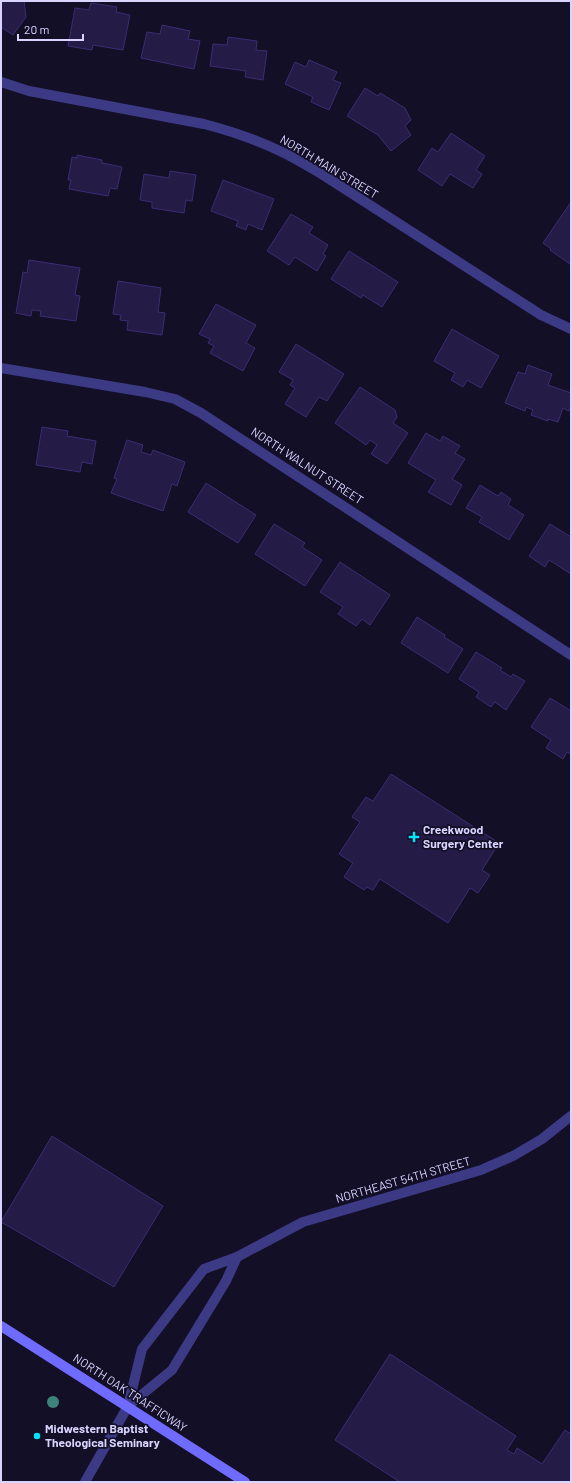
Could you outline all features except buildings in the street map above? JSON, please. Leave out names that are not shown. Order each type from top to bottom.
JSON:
[{"type":"main road","name":"NORTH OAK TRAFFICWAY","points":[[1,1326],[245,1482]]},
{"type":"street","name":"NORTH MAIN STREET","points":[[1,82],[29,91],[204,124],[231,131],[283,152],[320,173],[541,315],[571,329]]},
{"type":"street","name":"NORTH WALNUT STREET","points":[[1,368],[145,392],[174,399],[201,413],[571,655]]},
{"type":"street","name":"NORTHEAST 54TH STREET","points":[[128,1406],[142,1349],[204,1269],[237,1257],[303,1222],[482,1170],[512,1156],[542,1139],[571,1116]]},
{"type":"street","points":[[85,1482],[128,1406],[172,1370],[226,1281],[237,1257]]},
{"type":"place","name":"Creekwood Surgery Center","points":[[414,837]]},
{"type":"place","name":"Midwestern Baptist Theological Seminary","points":[[37,1436]]}]
